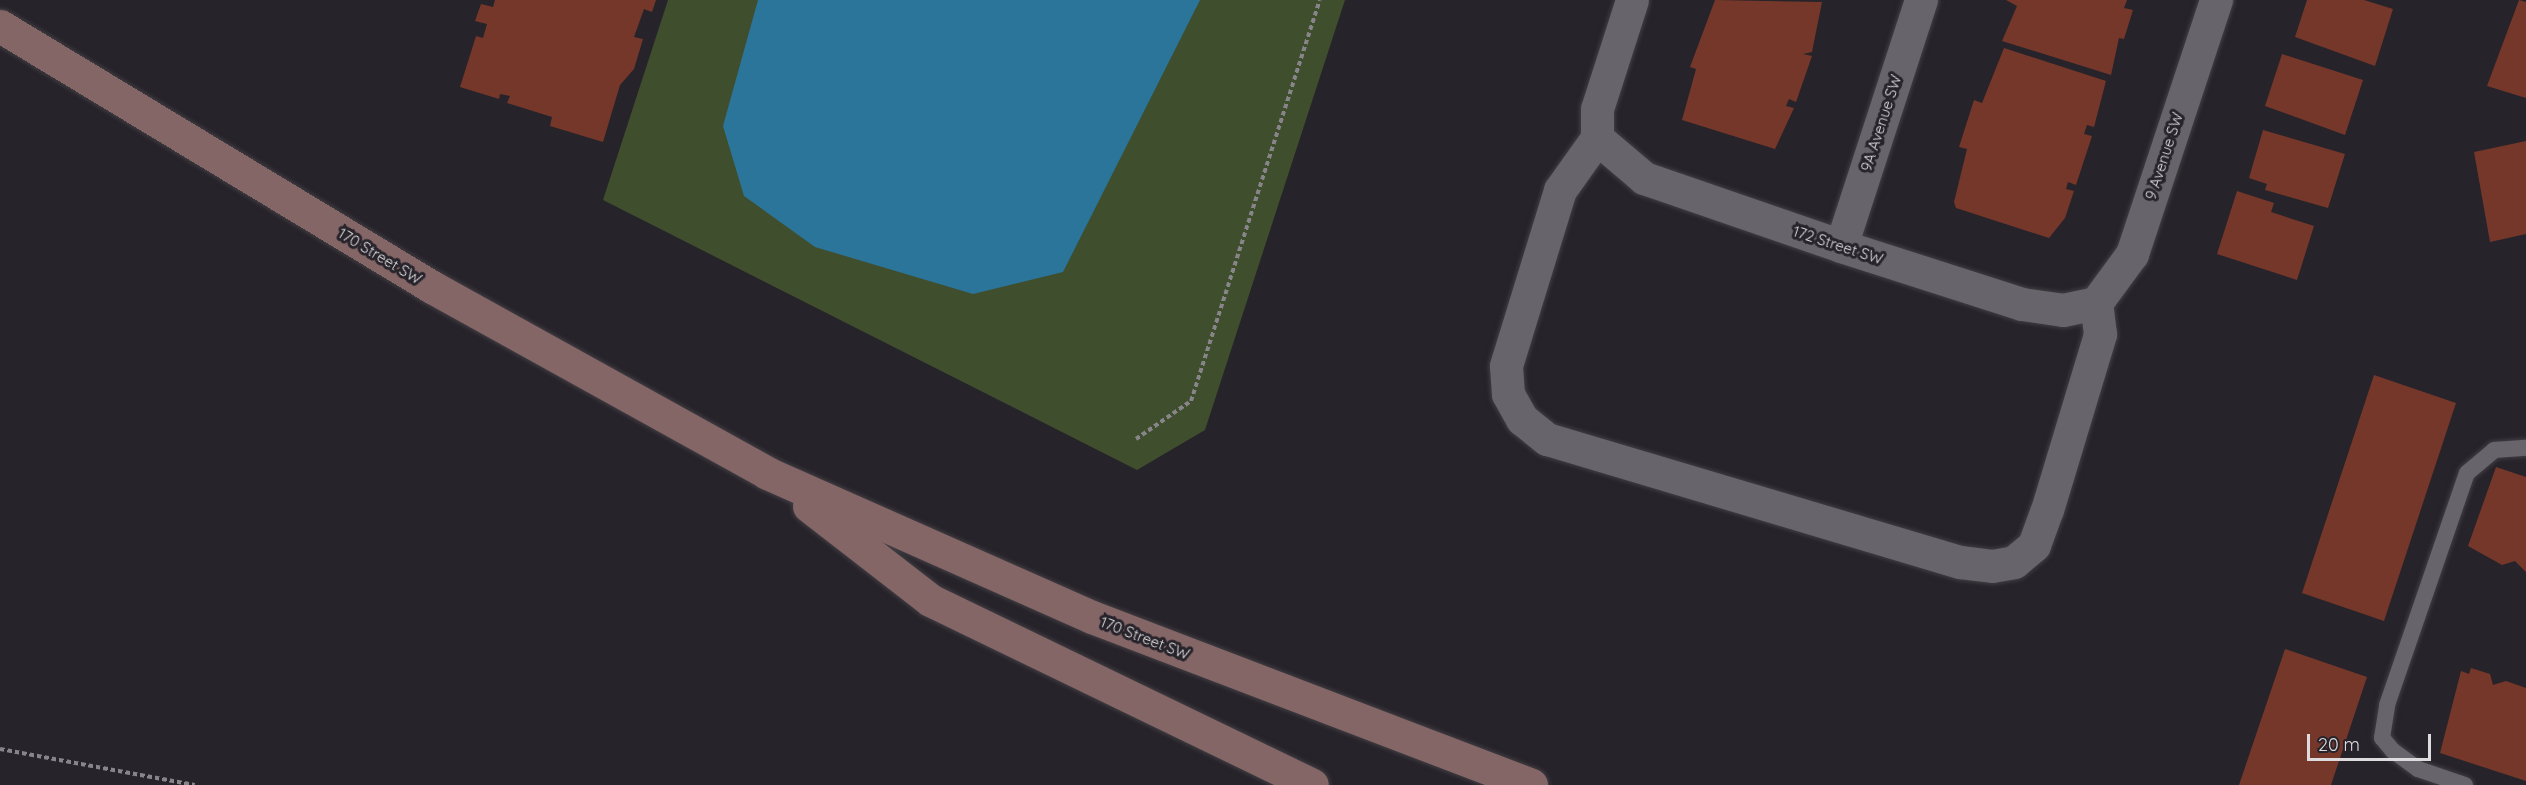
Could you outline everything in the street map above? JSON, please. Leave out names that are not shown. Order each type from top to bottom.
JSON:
[{"type":"main road","name":"170 Street SW","points":[[0,26],[442,292],[767,473],[1092,617],[1531,785]]},
{"type":"main road","name":"170 Street SW","points":[[767,473],[930,600],[1312,785]]},
{"type":"street","points":[[1632,0],[1597,109],[1597,138],[1560,190],[1506,366],[1508,394],[1522,419],[1547,439],[1960,562],[1992,566],[2014,562],[2034,545],[2047,510],[2100,334],[2096,303]]},
{"type":"street","name":"9A Avenue SW","points":[[1840,246],[1921,0]]},
{"type":"street","name":"9 Avenue SW","points":[[2096,303],[2132,254],[2216,0]]},
{"type":"street","name":"172 Street SW","points":[[1597,138],[1644,178],[1840,246],[2022,304],[2063,310],[2096,303]]},
{"type":"lane","points":[[2465,785],[2418,769],[2393,751],[2382,738],[2386,705],[2467,473],[2494,450],[2526,448]]},
{"type":"path","points":[[1136,439],[1191,401],[1320,0]]},
{"type":"path","points":[[0,749],[195,785]]},
{"type":"green space","points":[[668,0],[1345,0],[1205,430],[1137,470],[603,200]]},
{"type":"water","points":[[758,0],[1200,0],[1063,272],[973,294],[815,247],[744,196],[723,126]]},
{"type":"building","points":[[495,0],[656,0],[652,12],[644,9],[634,37],[643,39],[634,69],[620,85],[603,142],[550,126],[552,117],[507,103],[510,96],[500,94],[499,99],[460,87],[476,36],[483,38],[487,24],[475,21],[481,4],[493,7]]},
{"type":"building","points":[[1715,0],[1822,2],[1812,52],[1803,54],[1812,56],[1796,102],[1789,99],[1786,106],[1794,108],[1775,149],[1682,120],[1696,69],[1690,67]]},
{"type":"building","points":[[2006,0],[2127,0],[2124,8],[2133,10],[2124,39],[2119,38],[2111,75],[2002,41],[2017,6]]},
{"type":"building","points":[[2307,0],[2364,0],[2393,9],[2375,66],[2295,37]]},
{"type":"building","points":[[2519,0],[2526,2],[2526,98],[2487,86]]},
{"type":"building","points":[[2004,48],[2106,81],[2094,127],[2087,125],[2084,134],[2092,136],[2076,185],[2068,182],[2066,189],[2074,191],[2065,218],[2049,238],[1956,208],[1954,202],[1967,149],[1959,147],[1974,100],[1982,103]]},
{"type":"building","points":[[2282,54],[2363,80],[2345,135],[2265,106]]},
{"type":"building","points":[[2263,130],[2345,154],[2328,208],[2265,190],[2267,184],[2249,178]]},
{"type":"building","points":[[2526,141],[2526,234],[2490,242],[2474,152]]},
{"type":"building","points":[[2237,191],[2274,203],[2271,212],[2314,226],[2297,280],[2217,254]]},
{"type":"building","points":[[2374,375],[2456,403],[2384,621],[2302,593]]},
{"type":"building","points":[[2496,467],[2526,477],[2526,572],[2515,561],[2502,565],[2468,546]]},
{"type":"building","points":[[2285,649],[2367,677],[2331,785],[2239,785]]},
{"type":"building","points":[[2471,668],[2490,674],[2493,685],[2506,681],[2526,688],[2526,781],[2440,753],[2461,671],[2469,674]]}]
